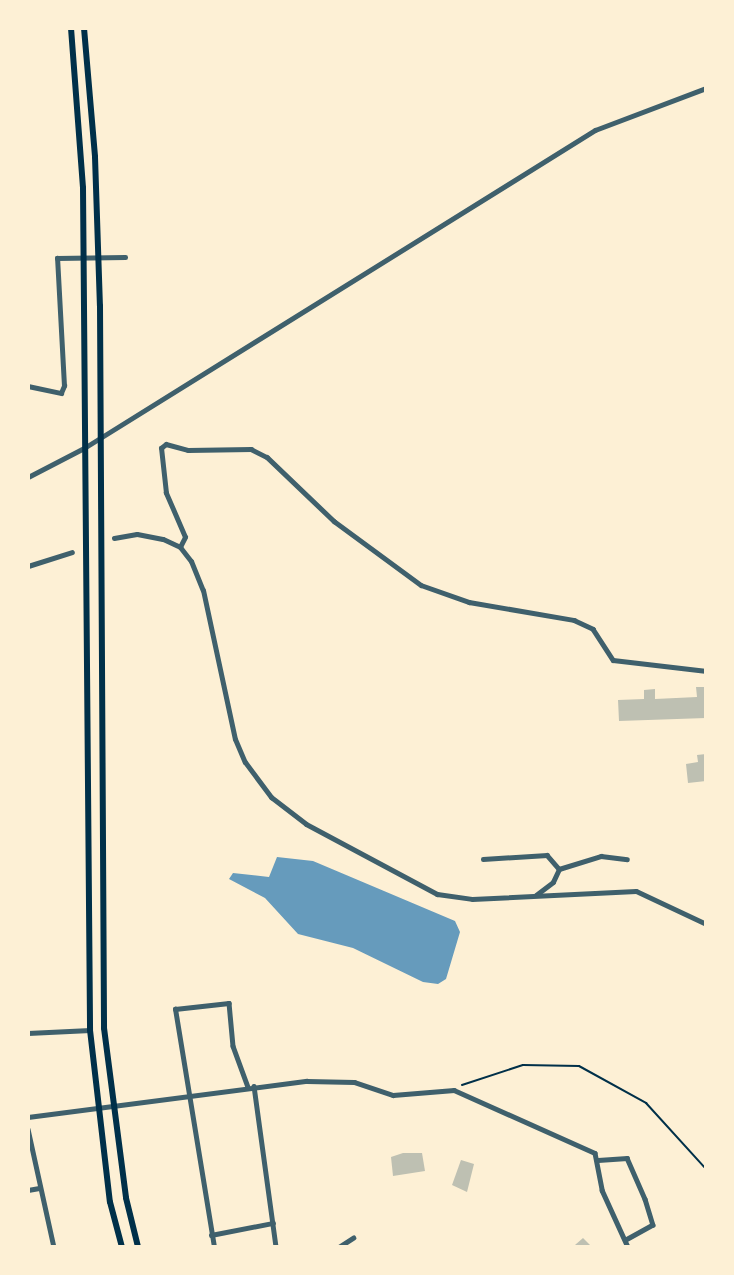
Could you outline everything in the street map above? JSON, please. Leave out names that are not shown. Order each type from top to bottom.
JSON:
[{"type":"main road","points":[[71,28],[81,127],[90,1030],[96,1107],[110,1202],[122,1247]]},
{"type":"main road","points":[[84,28],[94,126],[102,437],[101,937],[113,1105],[138,1247]]},
{"type":"street","points":[[28,477],[102,437],[562,149],[618,120],[706,88]]},
{"type":"street","points":[[28,386],[61,393],[64,386],[57,258],[123,257]]},
{"type":"street","points":[[180,547],[185,537],[166,493],[161,448],[166,444],[188,450],[251,449],[267,457],[334,522],[421,585],[469,602],[574,620],[593,629],[613,660],[706,671]]},
{"type":"street","points":[[114,538],[149,535],[180,547],[203,590],[235,739],[245,762],[271,797],[306,824],[437,894],[472,899],[636,891],[706,925]]},
{"type":"street","points":[[28,566],[72,552]]},
{"type":"street","points":[[483,859],[547,855],[559,869]]},
{"type":"street","points":[[536,895],[553,882],[559,869],[601,856],[627,859]]},
{"type":"street","points":[[214,1247],[186,1096],[175,1009],[229,1003],[233,1046],[251,1086],[276,1247]]},
{"type":"street","points":[[28,1033],[90,1030]]},
{"type":"street","points":[[28,1117],[251,1086],[354,1082],[409,1096],[454,1090],[514,1120],[570,1138],[595,1153],[602,1190],[628,1247]]},
{"type":"street","points":[[28,1129],[54,1247]]},
{"type":"street","points":[[598,1160],[627,1158],[645,1199],[653,1224],[626,1240]]},
{"type":"street","points":[[28,1190],[39,1188]]},
{"type":"street","points":[[211,1235],[272,1223]]},
{"type":"street","points":[[339,1247],[353,1238]]},
{"type":"path","points":[[454,1090],[523,1065],[579,1066],[646,1103],[706,1169]]},
{"type":"water","points":[[277,857],[313,861],[455,921],[460,932],[446,979],[438,984],[423,982],[353,948],[298,934],[265,898],[229,879],[233,873],[269,877]]},
{"type":"building","points":[[696,687],[706,687],[706,718],[619,721],[618,700],[644,699],[644,690],[655,689],[655,699],[697,697]]},
{"type":"building","points":[[706,754],[706,781],[688,783],[686,764],[698,762],[697,755]]},
{"type":"building","points":[[403,1153],[422,1153],[425,1171],[393,1176],[391,1157]]},
{"type":"building","points":[[461,1160],[474,1164],[467,1192],[452,1185]]},
{"type":"building","points":[[583,1238],[592,1247],[575,1245]]}]
